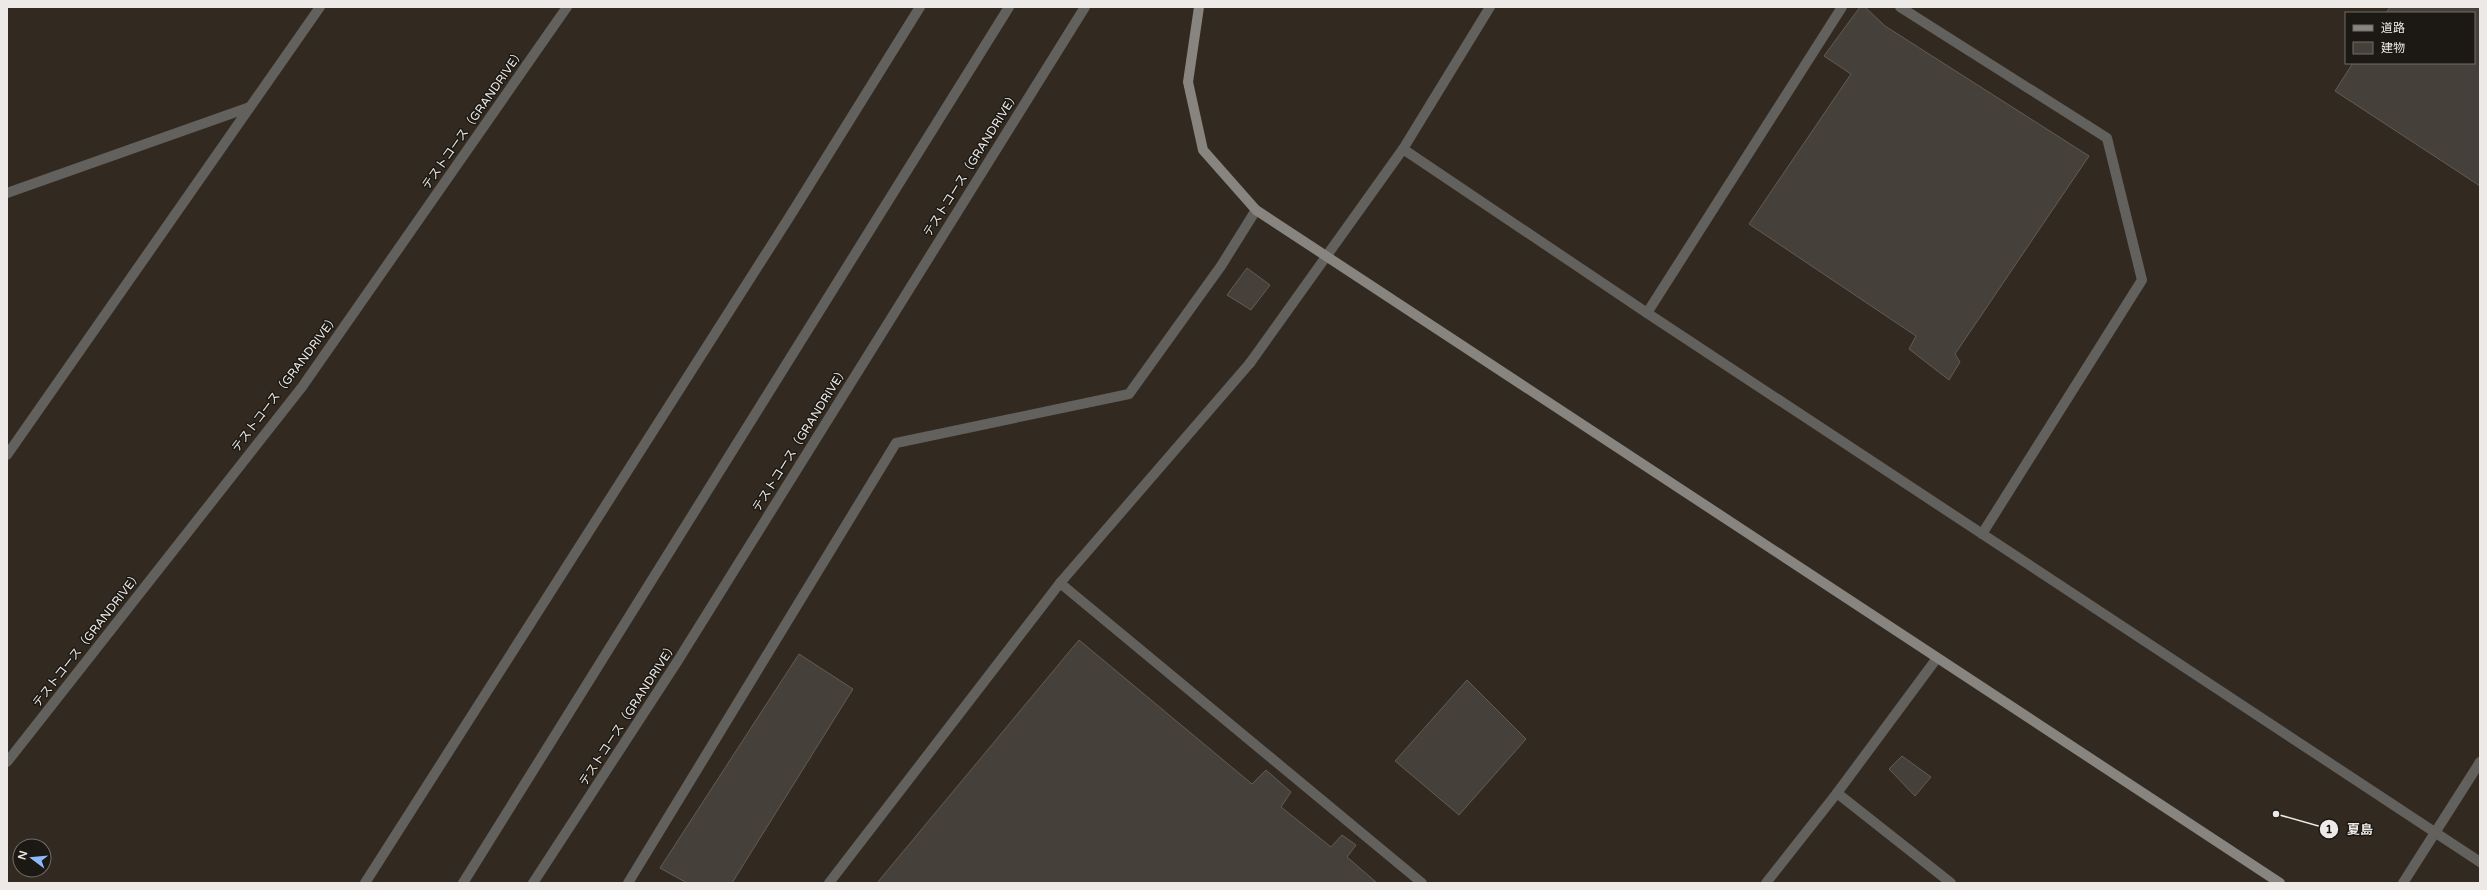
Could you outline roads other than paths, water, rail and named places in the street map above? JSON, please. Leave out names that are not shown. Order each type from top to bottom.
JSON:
[{"type":"street","points":[[7,454],[320,7]]},
{"type":"street","name":"テストコース（GRANDRIVE）","points":[[7,762],[302,387],[568,7]]},
{"type":"street","points":[[365,883],[781,229],[920,7]]},
{"type":"street","points":[[463,883],[1009,7]]},
{"type":"street","name":"テストコース（GRANDRIVE）","points":[[533,883],[678,662],[1085,7]]},
{"type":"street","points":[[1199,7],[1188,82],[1202,150],[1256,210],[2280,883]]},
{"type":"street","points":[[829,883],[1060,583],[1250,363],[1403,149],[1490,7]]},
{"type":"street","points":[[1646,314],[1842,7]]},
{"type":"street","points":[[1900,7],[2107,138],[2142,280],[1982,534]]},
{"type":"street","points":[[7,193],[250,107]]},
{"type":"street","points":[[1403,149],[1646,314],[2480,862]]},
{"type":"street","points":[[628,883],[896,443],[1129,394],[1221,266],[1256,210]]},
{"type":"street","points":[[1060,583],[1422,883]]},
{"type":"street","points":[[1766,883],[1837,794],[1937,658]]},
{"type":"street","points":[[2403,883],[2434,832],[2480,762]]},
{"type":"street","points":[[1837,794],[1951,883]]},
{"type":"place","name":"夏島","points":[[2276,814]]}]
